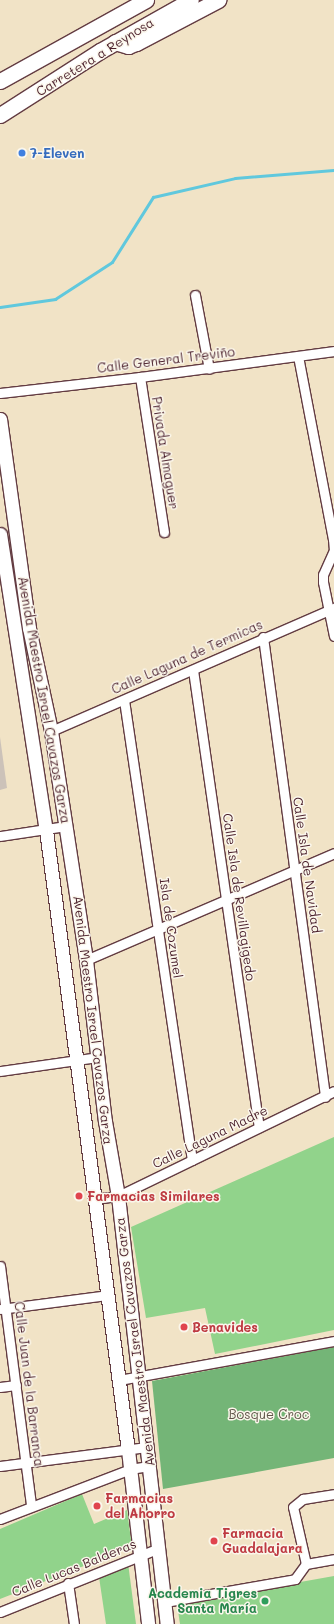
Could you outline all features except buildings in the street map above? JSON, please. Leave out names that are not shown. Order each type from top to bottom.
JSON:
[{"type":"main road","name":"Carretera a Reynosa","points":[[3,79],[146,0]]},
{"type":"main road","name":"Carretera a Reynosa","points":[[0,115],[116,42],[191,0]]},
{"type":"main road","points":[[116,42],[128,46],[136,43],[218,0]]},
{"type":"main road","name":"Avenida Maestro Israel Cavazos Garza","points":[[0,419],[29,628],[51,731],[86,960],[118,1196],[167,1624]]},
{"type":"main road","name":"Avenida Maestro Israel Cavazos Garza","points":[[0,534],[46,830],[128,1450],[148,1624]]},
{"type":"street","points":[[195,295],[208,368]]},
{"type":"street","name":"Calle General Treviño","points":[[0,393],[140,377],[334,351]]},
{"type":"street","points":[[298,356],[333,539],[334,550],[323,575],[332,609],[334,636]]},
{"type":"street","name":"Privada Almaguer","points":[[140,377],[164,532]]},
{"type":"street","name":"Calle Laguna de Termicas","points":[[51,731],[193,670],[263,637],[332,609]]},
{"type":"street","name":"Calle Isla de Navidad","points":[[263,637],[325,1097]]},
{"type":"street","name":"Calle Isla de Revillagigedo","points":[[193,670],[225,899],[260,1127]]},
{"type":"street","name":"Isla de Cozumel","points":[[124,700],[159,928],[192,1160]]},
{"type":"street","points":[[0,836],[66,826]]},
{"type":"street","points":[[86,960],[334,853]]},
{"type":"street","points":[[0,1071],[77,1062],[98,1057]]},
{"type":"street","name":"Calle Laguna Madre","points":[[94,1199],[118,1196],[325,1097],[334,1091]]},
{"type":"street","name":"Calle Juan de la Barranca","points":[[0,1266],[3,1309],[16,1385],[31,1506]]},
{"type":"street","points":[[3,1309],[108,1295]]},
{"type":"street","points":[[119,1380],[334,1341]]},
{"type":"street","points":[[0,1387],[16,1385]]},
{"type":"street","points":[[0,1466],[147,1447]]},
{"type":"street","points":[[0,1519],[130,1469],[149,1466]]},
{"type":"street","points":[[165,1602],[284,1582],[299,1576],[306,1564],[293,1507],[302,1499],[334,1494]]},
{"type":"street","name":"Calle Lucas Balderas","points":[[0,1612],[140,1554],[159,1548]]},
{"type":"street","points":[[306,1564],[334,1559]]},
{"type":"street","points":[[68,1583],[74,1624]]},
{"type":"shaded area","points":[[0,737],[7,788],[0,790]]},
{"type":"green space","points":[[334,1137],[334,1330],[215,1354],[205,1308],[146,1318],[131,1227]]},
{"type":"green space","name":"Bosque Croc","points":[[334,1347],[334,1458],[163,1489],[152,1381]]},
{"type":"green space","points":[[82,1494],[94,1524],[127,1510],[132,1547],[0,1599],[0,1529]]},
{"type":"green space","points":[[128,1563],[136,1624],[106,1624],[99,1577]]},
{"type":"green space","name":"Academia Tigres Santa María","points":[[334,1576],[334,1624],[180,1624],[177,1604]]},
{"type":"waterway","points":[[0,307],[55,299],[112,262],[153,197],[235,178],[334,170]]},
{"type":"place","name":"7-Eleven","points":[[22,153]]},
{"type":"place","name":"Farmacias Similares","points":[[79,1196]]},
{"type":"place","name":"Benavides","points":[[184,1327]]},
{"type":"place","name":"Farmacias del Ahorro","points":[[97,1506]]},
{"type":"place","name":"Farmacia Guadalajara","points":[[214,1541]]},
{"type":"place","name":"Academia Tigres Santa María","points":[[265,1601]]}]
